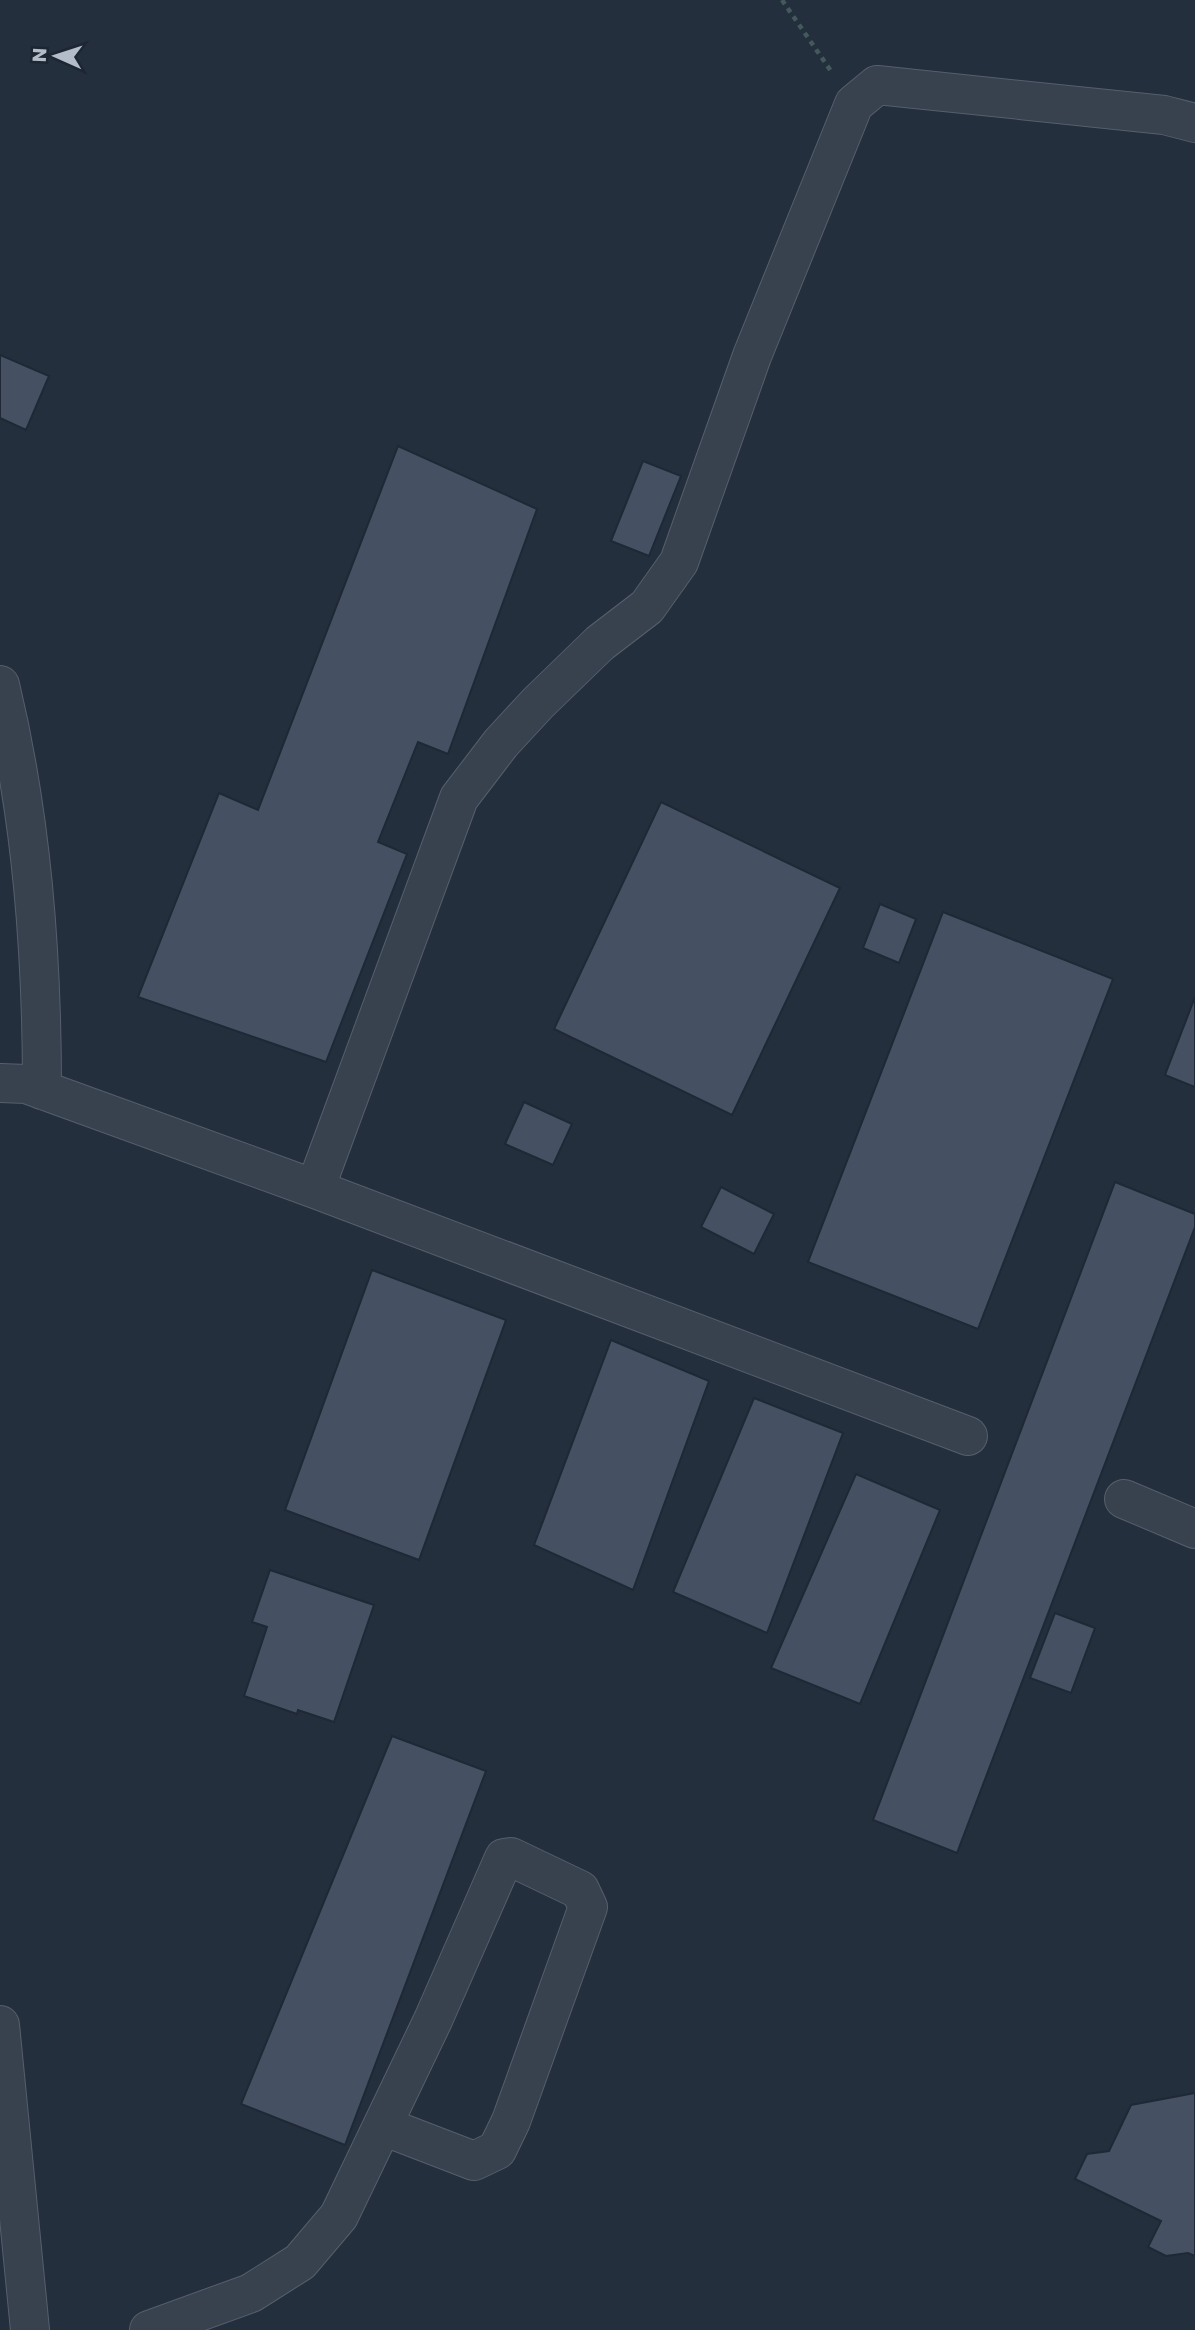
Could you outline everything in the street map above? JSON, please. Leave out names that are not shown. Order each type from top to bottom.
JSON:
[{"type":"street","points":[[315,1189],[459,798],[501,743],[538,704],[600,643],[647,607],[679,562],[752,356],[854,104],[877,85],[1164,115],[1195,123]]},
{"type":"street","points":[[0,685],[17,753],[33,866],[42,1018],[41,1090]]},
{"type":"street","points":[[0,1083],[26,1084],[315,1189],[968,1436]]},
{"type":"street","points":[[1124,1499],[1195,1529]]},
{"type":"street","points":[[149,2330],[251,2293],[300,2262],[339,2216],[383,2126],[504,1858],[511,1857],[580,1890],[588,1907],[511,2120],[497,2150],[474,2161],[383,2126]]},
{"type":"street","points":[[0,2025],[5,2123],[30,2330]]},
{"type":"path","points":[[782,0],[854,104]]},
{"type":"building","points":[[0,355],[49,376],[26,430],[0,418]]},
{"type":"building","points":[[398,446],[537,509],[448,754],[418,742],[378,842],[407,854],[326,1062],[138,997],[219,793],[258,810]]},
{"type":"building","points":[[643,461],[681,476],[649,556],[611,541]]},
{"type":"building","points":[[661,802],[840,888],[732,1115],[554,1029]]},
{"type":"building","points":[[880,904],[916,919],[899,963],[863,948]]},
{"type":"building","points":[[943,912],[1113,979],[978,1329],[808,1262]]},
{"type":"building","points":[[1195,997],[1195,1087],[1165,1075]]},
{"type":"building","points":[[524,1102],[572,1124],[553,1165],[505,1144]]},
{"type":"building","points":[[1115,1182],[1195,1214],[1195,1227],[957,1853],[873,1820]]},
{"type":"building","points":[[721,1187],[774,1214],[754,1254],[701,1227]]},
{"type":"building","points":[[372,1270],[506,1320],[419,1560],[285,1510]]},
{"type":"building","points":[[611,1340],[709,1381],[633,1590],[534,1545]]},
{"type":"building","points":[[754,1398],[843,1433],[767,1633],[673,1592]]},
{"type":"building","points":[[856,1474],[940,1510],[860,1704],[771,1668]]},
{"type":"building","points":[[270,1570],[374,1605],[334,1722],[298,1710],[297,1714],[244,1696],[267,1627],[252,1622]]},
{"type":"building","points":[[1055,1613],[1095,1628],[1071,1693],[1030,1678]]},
{"type":"building","points":[[392,1736],[486,1771],[345,2145],[241,2104]]},
{"type":"building","points":[[1195,2093],[1195,2256],[1188,2253],[1166,2256],[1148,2247],[1161,2221],[1075,2179],[1087,2154],[1109,2151],[1131,2105]]}]
